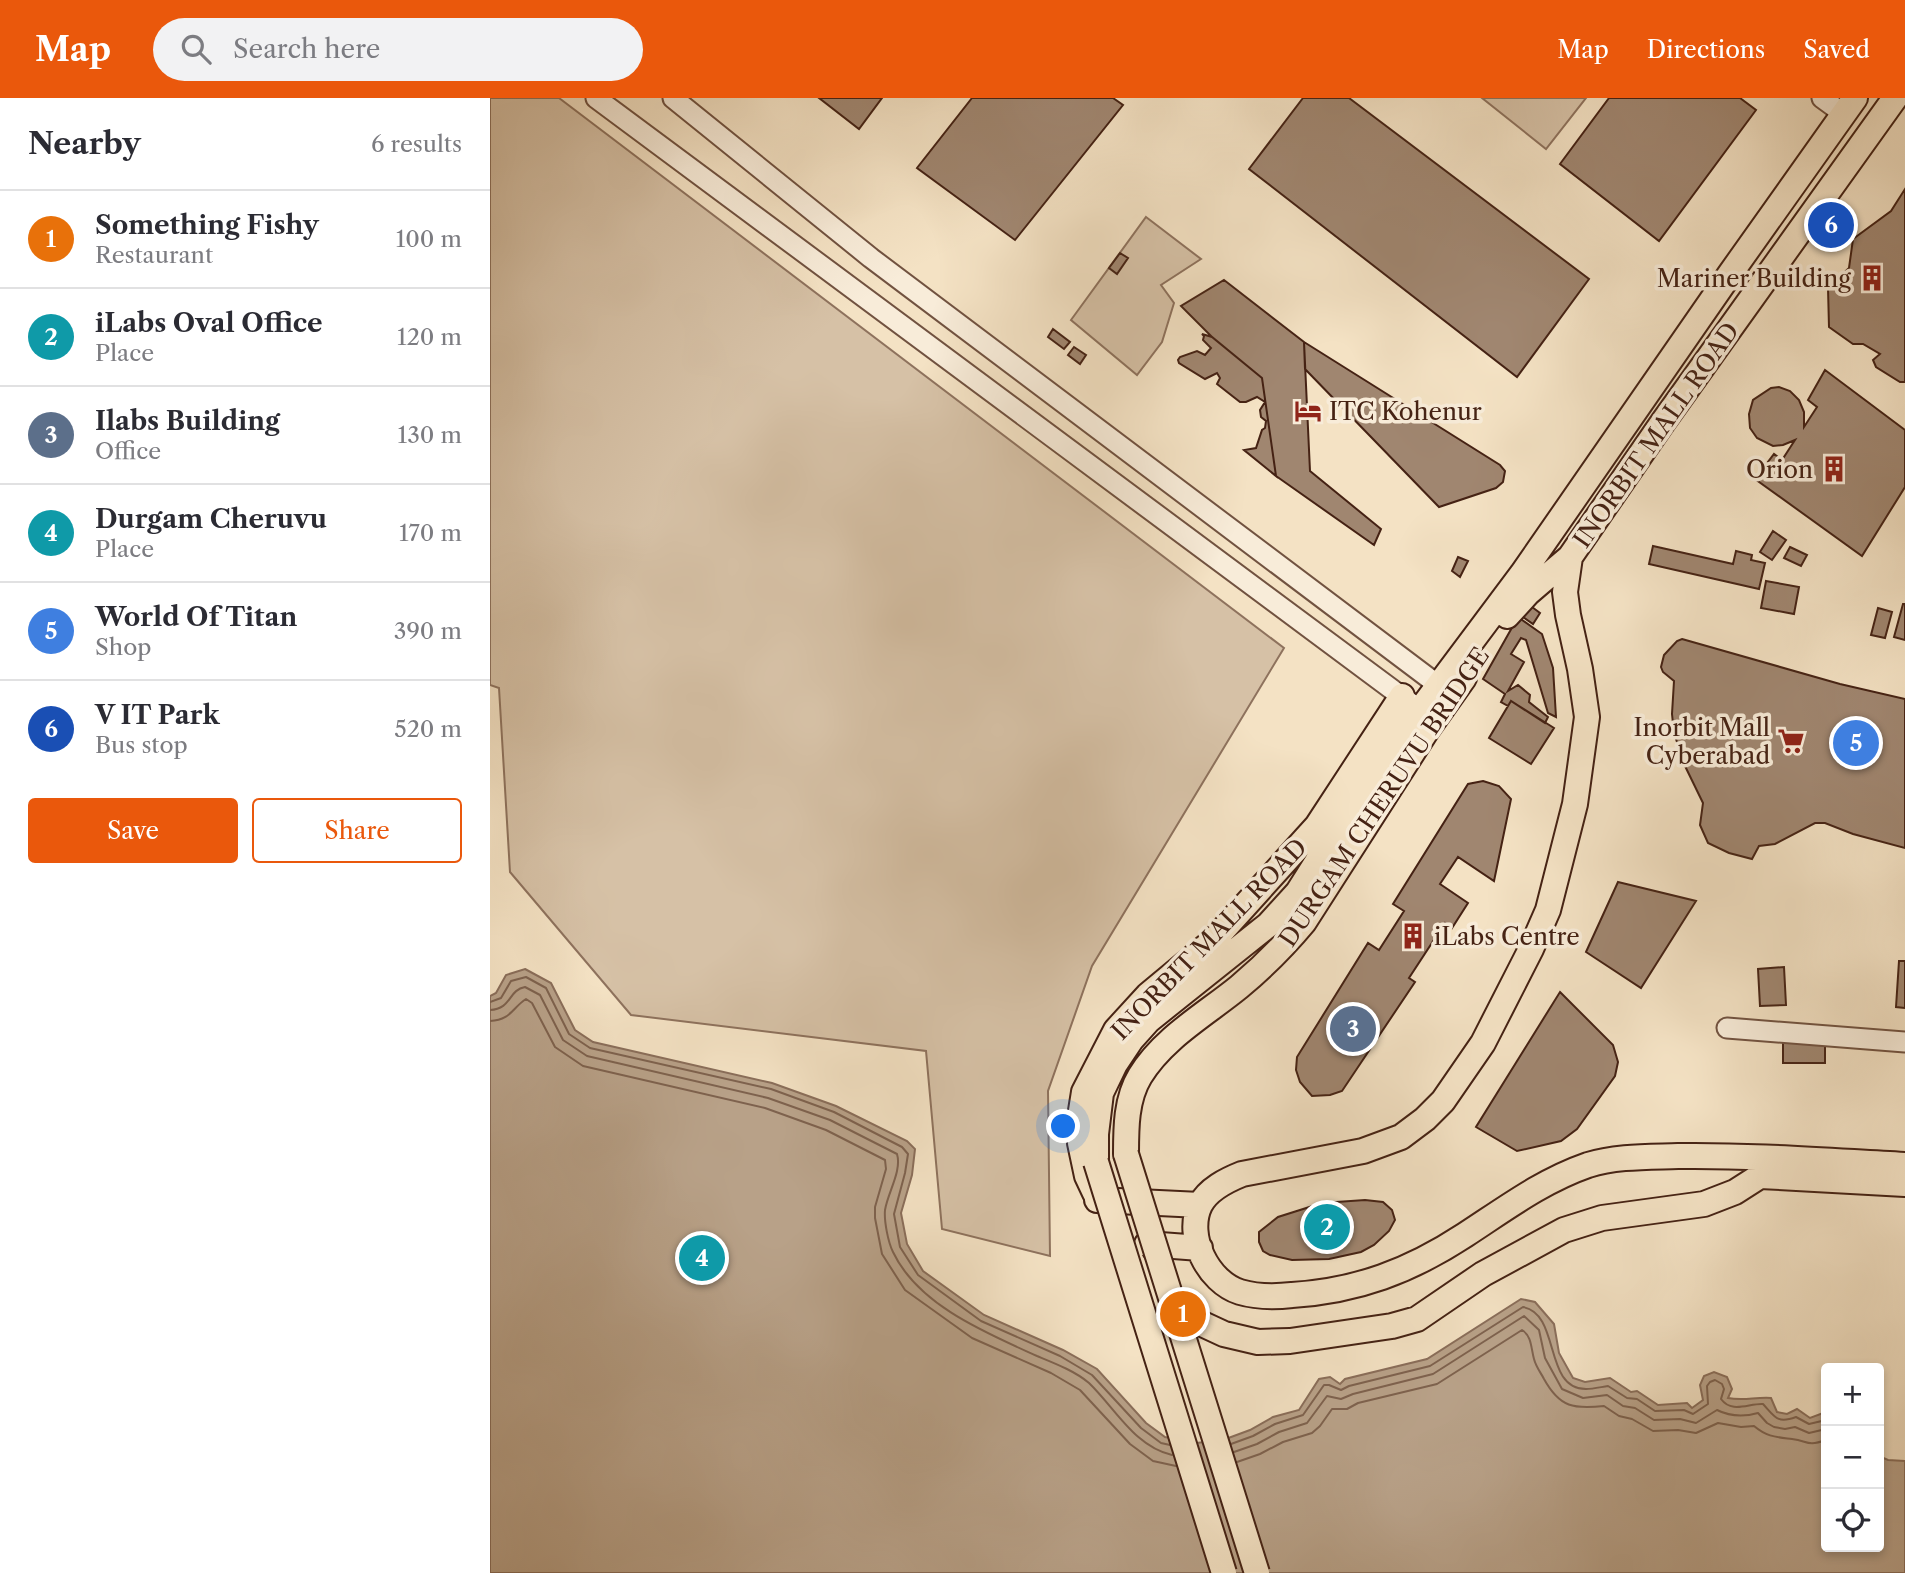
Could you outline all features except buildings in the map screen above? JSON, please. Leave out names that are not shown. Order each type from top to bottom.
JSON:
[{"type":"main road","name":"INORBIT MALL ROAD","points":[[1200,1205],[1210,1192],[1226,1180],[1242,1174],[1363,1151],[1401,1137],[1426,1119],[1443,1101],[1483,1043],[1548,910],[1575,804],[1587,717],[1580,669],[1567,615],[1565,593],[1570,557],[1895,98]]},
{"type":"main road","name":"INORBIT MALL ROAD","points":[[1469,643],[1522,574],[1850,106]]},
{"type":"main road","name":"DURGAM CHERUVU BRIDGE","points":[[1257,1573],[1126,1154],[1129,1105],[1139,1077],[1158,1052],[1239,987],[1281,949],[1304,922],[1427,730],[1508,614],[1570,557]]},
{"type":"main road","name":"DURGAM CHERUVU BRIDGE","points":[[1224,1573],[1096,1162],[1101,1093],[1115,1064],[1149,1020],[1268,925],[1298,892],[1411,703],[1438,685],[1469,643]]},
{"type":"main road","name":"INORBIT MALL ROAD","points":[[1411,703],[1317,826],[1213,941],[1148,995],[1116,1030],[1084,1092],[1080,1143],[1087,1176],[1097,1200],[1130,1259],[1152,1292],[1168,1308],[1224,1334],[1258,1342],[1392,1326],[1417,1319],[1483,1274],[1564,1230],[1602,1218],[1704,1204],[1735,1192],[1759,1176],[1905,1184]]},
{"type":"main road","points":[[1097,1200],[1200,1205],[1197,1224],[1200,1248],[1208,1267],[1222,1283],[1238,1292],[1261,1296],[1319,1293],[1392,1275],[1463,1236],[1527,1193],[1591,1164],[1654,1157],[1730,1155],[1905,1165]]},
{"type":"main road","points":[[1147,1244],[1200,1248]]},
{"type":"street","points":[[596,98],[621,105],[1411,703]]},
{"type":"street","points":[[673,98],[871,258],[1438,685]]},
{"type":"street","points":[[1822,98],[1850,106]]},
{"type":"street","points":[[1727,1028],[1905,1042]]},
{"type":"shaded area","points":[[490,98],[559,98],[1284,648],[1092,966],[1048,1091],[1050,1256],[942,1229],[926,1051],[631,1015],[510,872],[499,688],[490,685]]},
{"type":"shaded area","points":[[1482,98],[1586,98],[1546,149]]},
{"type":"shaded area","points":[[1146,217],[1201,259],[1161,285],[1174,303],[1162,342],[1137,375],[1071,320]]},
{"type":"water","points":[[525,969],[551,983],[575,1030],[593,1042],[772,1083],[836,1106],[907,1141],[915,1149],[912,1175],[901,1213],[907,1244],[923,1271],[984,1315],[1063,1350],[1097,1369],[1146,1423],[1165,1437],[1196,1443],[1223,1440],[1250,1430],[1273,1417],[1299,1410],[1319,1379],[1330,1377],[1340,1384],[1345,1379],[1427,1359],[1521,1299],[1535,1302],[1554,1324],[1559,1353],[1573,1378],[1585,1382],[1610,1378],[1658,1405],[1687,1403],[1692,1408],[1703,1400],[1700,1385],[1704,1376],[1714,1372],[1727,1377],[1732,1389],[1728,1398],[1771,1398],[1777,1412],[1787,1414],[1797,1409],[1810,1418],[1821,1414],[1821,1552],[1884,1552],[1884,1458],[1905,1461],[1905,1573],[490,1573],[490,996],[496,993],[506,975]]},
{"type":"place","name":"V IT Park","points":[[1831,225]]},
{"type":"place","name":"Mariner Building","points":[[1872,278]]},
{"type":"place","name":"ITC Kohenur","points":[[1308,411]]},
{"type":"place","name":"Orion","points":[[1834,469]]},
{"type":"place","name":"Inorbit Mall Cyberabad","points":[[1791,741]]},
{"type":"place","name":"World Of Titan","points":[[1856,743]]},
{"type":"place","name":"iLabs Centre","points":[[1413,936]]},
{"type":"place","name":"Ilabs Building","points":[[1353,1029]]},
{"type":"place","name":"iLabs Oval Office","points":[[1327,1227]]},
{"type":"place","name":"Durgam Cheruvu","points":[[702,1258]]},
{"type":"place","name":"Something Fishy","points":[[1183,1314]]}]
